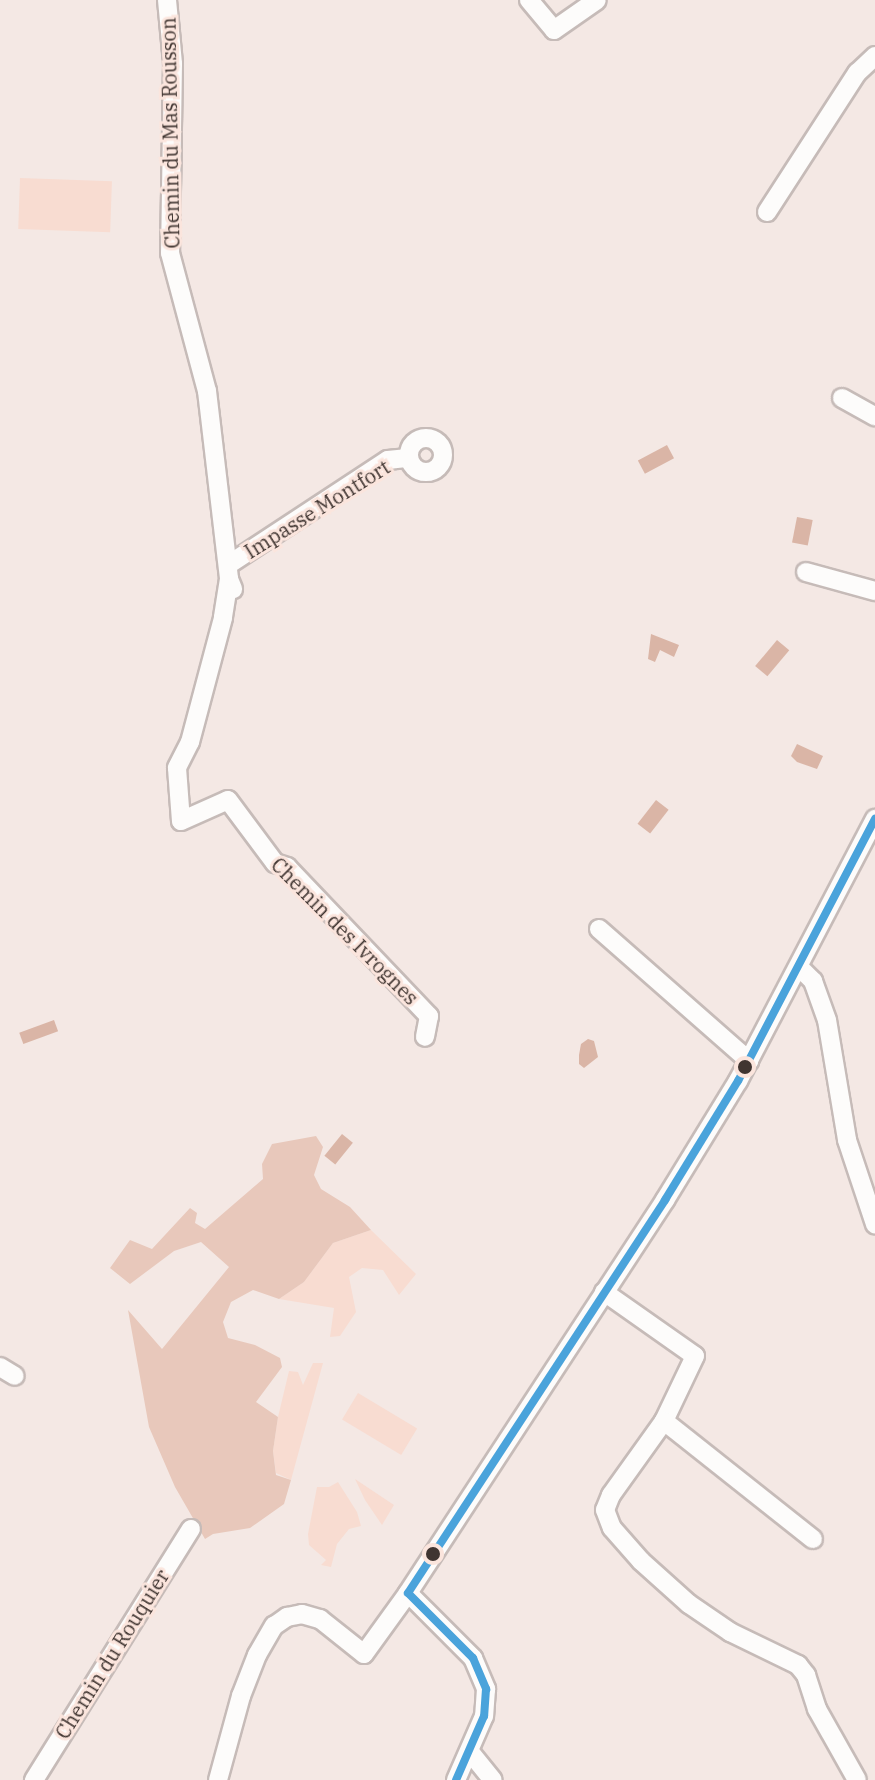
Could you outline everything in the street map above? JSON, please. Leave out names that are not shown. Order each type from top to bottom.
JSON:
[{"type":"street","name":"Chemin du Mas Rousson","points":[[167,0],[173,64],[170,253],[207,391],[231,580]]},
{"type":"street","points":[[529,0],[554,30],[597,0]]},
{"type":"street","points":[[767,212],[857,73],[875,56]]},
{"type":"street","points":[[842,398],[875,416]]},
{"type":"street","name":"Impasse Montfort","points":[[231,580],[388,460],[408,458]]},
{"type":"street","points":[[806,572],[875,591]]},
{"type":"street","name":"Chemin des Ivrognes","points":[[231,580],[190,742],[177,768],[181,821],[228,800],[275,863],[287,867],[429,1016],[425,1037]]},
{"type":"street","points":[[218,1780],[241,1696],[257,1655],[274,1626],[287,1617],[302,1614],[320,1619],[364,1654],[408,1593],[604,1292],[749,1061],[875,819]]},
{"type":"street","points":[[599,929],[749,1061]]},
{"type":"street","points":[[799,967],[813,981],[827,1020],[847,1140],[875,1224]]},
{"type":"street","points":[[604,1292],[695,1356],[664,1421],[611,1495],[605,1510],[612,1528],[641,1561],[689,1604],[730,1632],[798,1665],[806,1675],[817,1709],[857,1780]]},
{"type":"street","points":[[664,1421],[813,1539]]},
{"type":"street","name":"Chemin du Rouquier","points":[[34,1780],[191,1529]]},
{"type":"street","points":[[408,1593],[473,1658],[486,1689],[484,1716],[456,1780]]},
{"type":"street","points":[[470,1752],[493,1780]]},
{"type":"shaded area","points":[[20,178],[112,181],[110,232],[18,229]]},
{"type":"shaded area","points":[[667,445],[674,458],[645,474],[638,460]]},
{"type":"shaded area","points":[[797,517],[813,520],[808,546],[792,543]]},
{"type":"shaded area","points":[[651,634],[679,645],[674,657],[660,650],[655,662],[648,659]]},
{"type":"shaded area","points":[[777,640],[789,650],[767,676],[755,666]]},
{"type":"shaded area","points":[[797,744],[823,756],[817,769],[797,762],[791,756]]},
{"type":"shaded area","points":[[656,800],[669,810],[650,833],[638,824]]},
{"type":"shaded area","points":[[54,1020],[58,1031],[23,1044],[19,1033]]},
{"type":"shaded area","points":[[588,1039],[594,1041],[598,1057],[584,1068],[579,1064],[579,1055],[581,1044]]},
{"type":"shaded area","points":[[342,1134],[353,1143],[335,1165],[324,1156]]},
{"type":"shaded area","points":[[316,1136],[323,1147],[314,1175],[321,1189],[350,1207],[371,1230],[333,1243],[304,1282],[279,1299],[253,1290],[231,1302],[223,1322],[228,1338],[255,1345],[280,1358],[282,1367],[256,1402],[278,1417],[273,1451],[276,1475],[291,1480],[284,1504],[250,1528],[213,1534],[205,1539],[175,1487],[149,1427],[128,1310],[162,1349],[229,1267],[201,1242],[174,1251],[130,1284],[110,1268],[130,1240],[152,1249],[190,1208],[197,1213],[195,1223],[205,1229],[263,1179],[262,1164],[272,1144]]},
{"type":"shaded area","points":[[371,1230],[416,1274],[399,1295],[383,1270],[362,1268],[349,1277],[356,1312],[340,1336],[330,1337],[334,1308],[279,1299],[304,1282],[333,1243]]},
{"type":"shaded area","points":[[313,1363],[323,1363],[291,1480],[276,1473],[273,1451],[278,1417],[289,1371],[298,1372],[303,1385]]},
{"type":"shaded area","points":[[358,1393],[417,1429],[401,1455],[342,1420]]},
{"type":"shaded area","points":[[355,1479],[394,1505],[382,1525],[365,1500]]},
{"type":"shaded area","points":[[338,1482],[357,1512],[361,1526],[349,1529],[337,1544],[331,1567],[321,1565],[326,1560],[309,1545],[308,1534],[317,1487],[329,1487]]},
{"type":"transit line","points":[[408,1593],[665,1200],[738,1081],[875,819]]},
{"type":"transit line","points":[[408,1593],[473,1658],[486,1689],[484,1716],[456,1780]]}]
